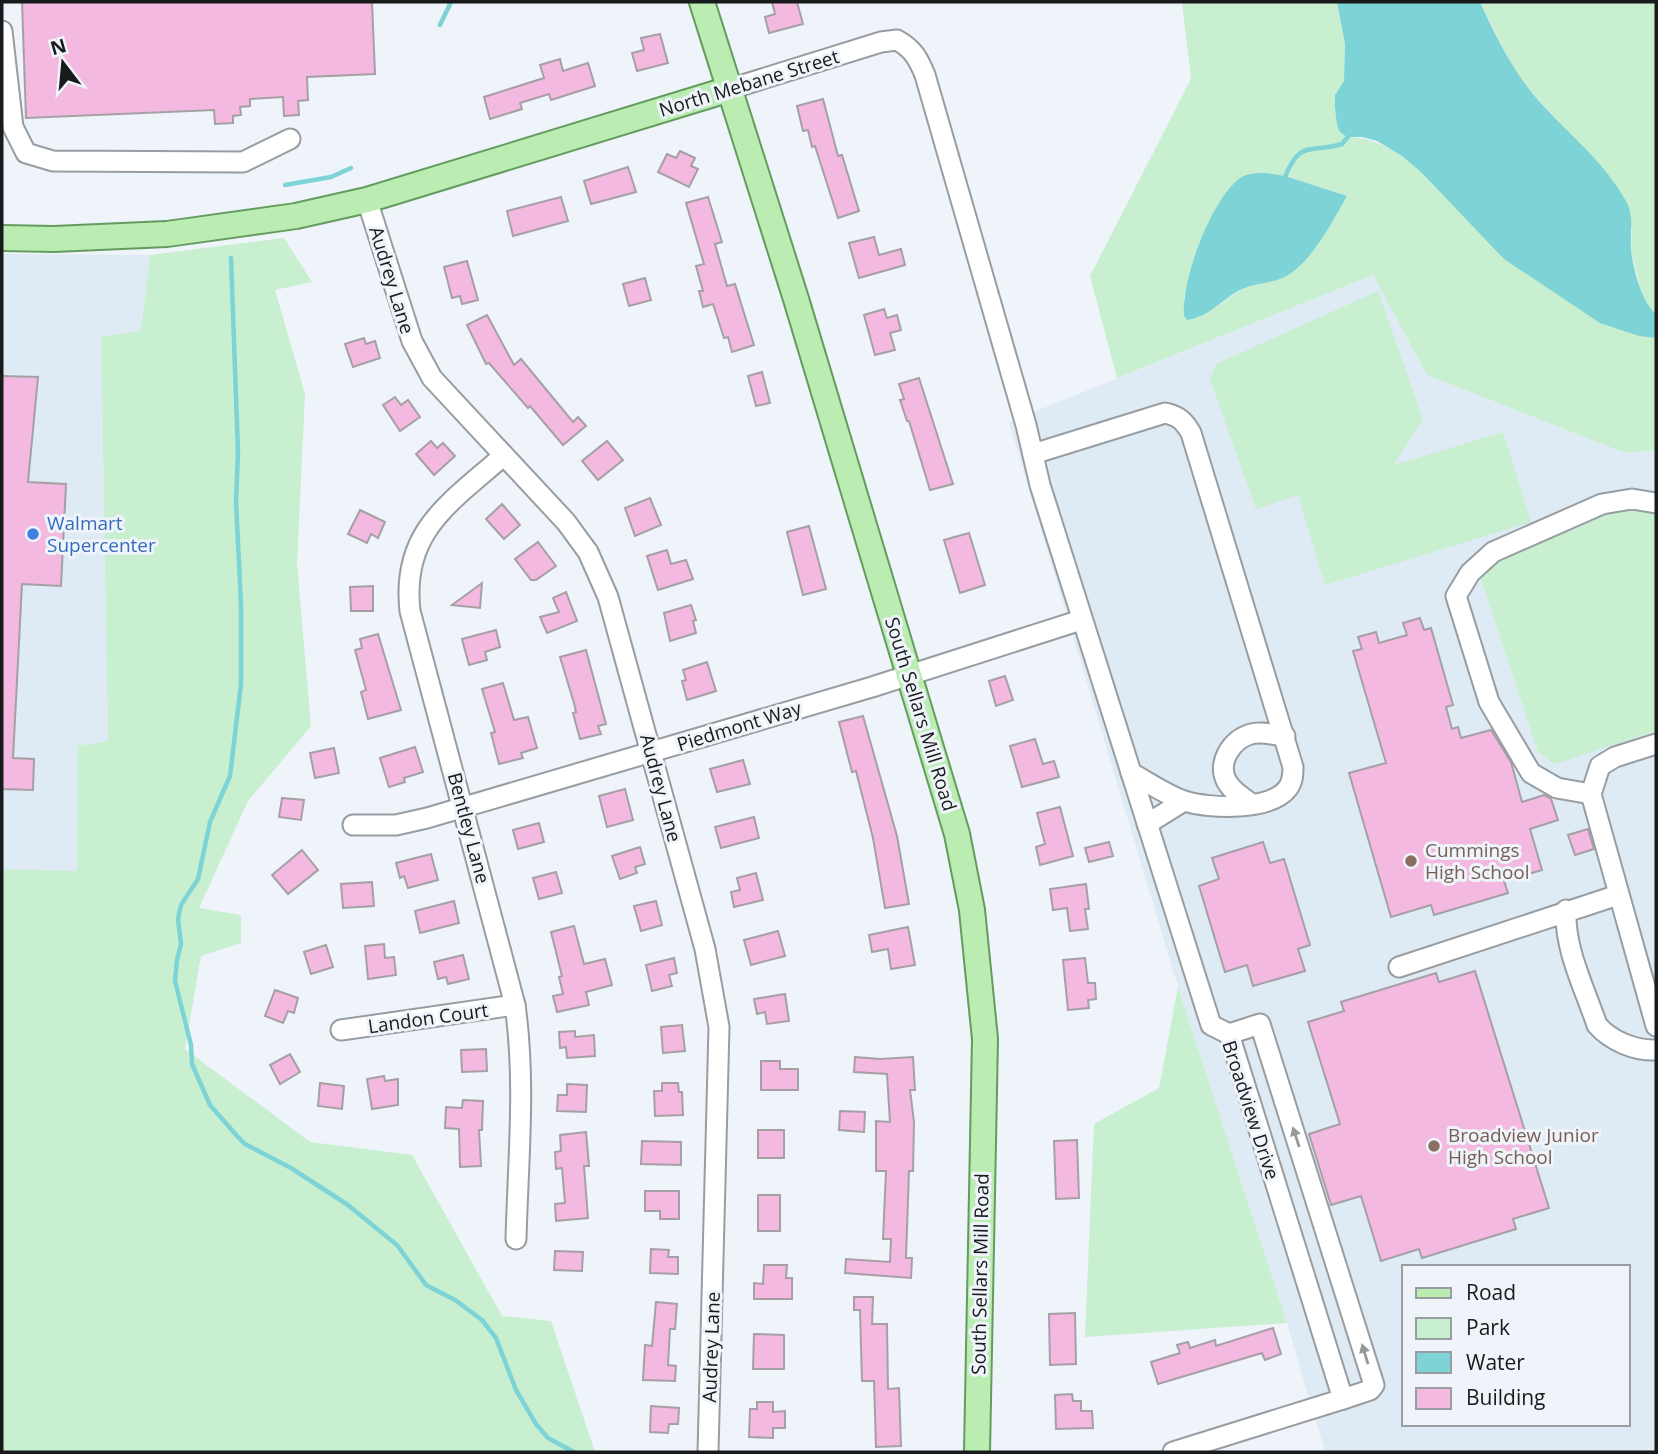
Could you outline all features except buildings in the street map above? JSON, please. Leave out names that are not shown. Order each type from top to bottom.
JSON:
[{"type":"main road","name":"South Sellars Mill Road","points":[[702,2],[957,834],[972,910],[985,1039],[977,1452]]},
{"type":"main road","name":"North Mebane Street","points":[[2,238],[79,239],[167,234],[296,216],[368,200],[730,89]]},
{"type":"street","points":[[2,31],[13,127],[26,153],[53,161],[243,162],[290,139]]},
{"type":"street","name":"North Mebane Street","points":[[730,89],[881,42],[897,40],[910,47],[917,55],[1081,620]]},
{"type":"street","name":"Audrey Lane","points":[[368,200],[412,341],[432,378],[566,522],[599,572],[705,949],[719,1027],[708,1452]]},
{"type":"street","points":[[1033,454],[1165,413],[1185,421],[1191,433],[1293,767],[1290,786],[1268,802],[1233,807],[1184,801],[1131,773]]},
{"type":"street","name":"Bentley Lane","points":[[503,456],[435,517],[417,545],[410,567],[408,590],[411,611],[515,1005],[520,1069],[516,1238]]},
{"type":"street","points":[[1591,794],[1557,788],[1531,774],[1489,702],[1456,596],[1469,573],[1493,552],[1602,504],[1632,499],[1656,503]]},
{"type":"street","name":"Piedmont Way","points":[[353,825],[396,825],[464,807],[909,675],[1081,620]]},
{"type":"street","name":"Broadview Drive","points":[[1081,620],[1210,1024],[1229,1034],[1343,1399]]},
{"type":"street","points":[[1252,804],[1231,788],[1225,779],[1223,770],[1227,753],[1236,742],[1251,734],[1285,736]]},
{"type":"street","points":[[1656,744],[1615,757],[1600,766],[1591,794],[1656,1027]]},
{"type":"street","points":[[1147,824],[1184,801]]},
{"type":"street","points":[[1399,967],[1618,895]]},
{"type":"street","points":[[1566,910],[1565,926],[1569,944],[1597,1025],[1606,1035],[1618,1041],[1642,1050],[1656,1050]]},
{"type":"street","name":"Landon Court","points":[[341,1030],[515,1005]]},
{"type":"street","points":[[1173,1452],[1370,1390],[1374,1385],[1260,1024],[1229,1034]]},
{"type":"shaded area","points":[[2,254],[150,255],[141,332],[101,338],[108,741],[78,747],[77,965],[2,963]]},
{"type":"shaded area","points":[[1373,275],[1427,375],[1625,453],[1656,450],[1656,1452],[1325,1452],[1287,1323],[1178,987],[1009,422]]},
{"type":"green space","points":[[1182,2],[1337,2],[1345,44],[1344,81],[1335,95],[1347,137],[1376,142],[1402,156],[1639,336],[1656,338],[1656,450],[1625,453],[1427,375],[1373,275],[1117,378],[1090,276],[1191,79]],"holes":[[[1267,173],[1285,176],[1346,196],[1335,217],[1298,268],[1280,279],[1245,287],[1213,309],[1184,316],[1184,296]]]},
{"type":"green space","points":[[1480,2],[1656,2],[1656,314],[1642,294],[1631,252],[1632,229],[1604,170],[1533,94],[1514,69]]},
{"type":"green space","points":[[284,238],[312,282],[275,290],[305,394],[297,564],[311,726],[248,801],[199,908],[241,915],[241,943],[201,956],[185,1049],[310,1142],[412,1155],[502,1316],[551,1321],[594,1449],[598,1452],[2,1452],[2,869],[77,871],[78,746],[108,741],[101,337],[141,331],[150,255]]},
{"type":"green space","points":[[1378,291],[1423,419],[1394,465],[1503,432],[1531,522],[1325,585],[1298,495],[1256,509],[1210,379],[1216,364]]},
{"type":"green space","points":[[1631,508],[1656,512],[1656,731],[1555,764],[1538,752],[1480,576],[1503,554],[1538,537],[1578,522]]},
{"type":"green space","points":[[1178,987],[1287,1323],[1085,1337],[1094,1124],[1159,1088]]},
{"type":"water","points":[[1337,2],[1480,2],[1504,50],[1525,83],[1607,173],[1627,203],[1634,266],[1642,294],[1656,314],[1656,338],[1639,336],[1600,323],[1504,259],[1421,172],[1402,156],[1377,141],[1347,137],[1340,132],[1335,95],[1344,81],[1345,44]]},
{"type":"water","points":[[1267,173],[1347,196],[1319,243],[1291,273],[1280,279],[1243,289],[1208,312],[1187,320],[1184,316],[1184,301],[1187,282],[1209,222],[1229,189],[1240,178],[1249,174]]},
{"type":"waterway","points":[[440,25],[451,2]]},
{"type":"waterway","points":[[1284,179],[1301,153],[1342,144],[1351,133]]},
{"type":"waterway","points":[[285,185],[331,177],[351,168]]},
{"type":"waterway","points":[[231,258],[238,452],[236,501],[241,604],[241,684],[230,776],[210,822],[198,879],[181,905],[178,919],[181,944],[175,981],[191,1045],[192,1064],[210,1105],[245,1144],[291,1168],[348,1205],[397,1245],[426,1285],[455,1300],[482,1320],[496,1338],[516,1390],[536,1424],[548,1438],[574,1452]]},
{"type":"place","name":"Walmart Supercenter","points":[[33,534]]},
{"type":"place","name":"Cummings High School","points":[[1411,861]]},
{"type":"place","name":"Broadview Junior High School","points":[[1434,1146]]}]
